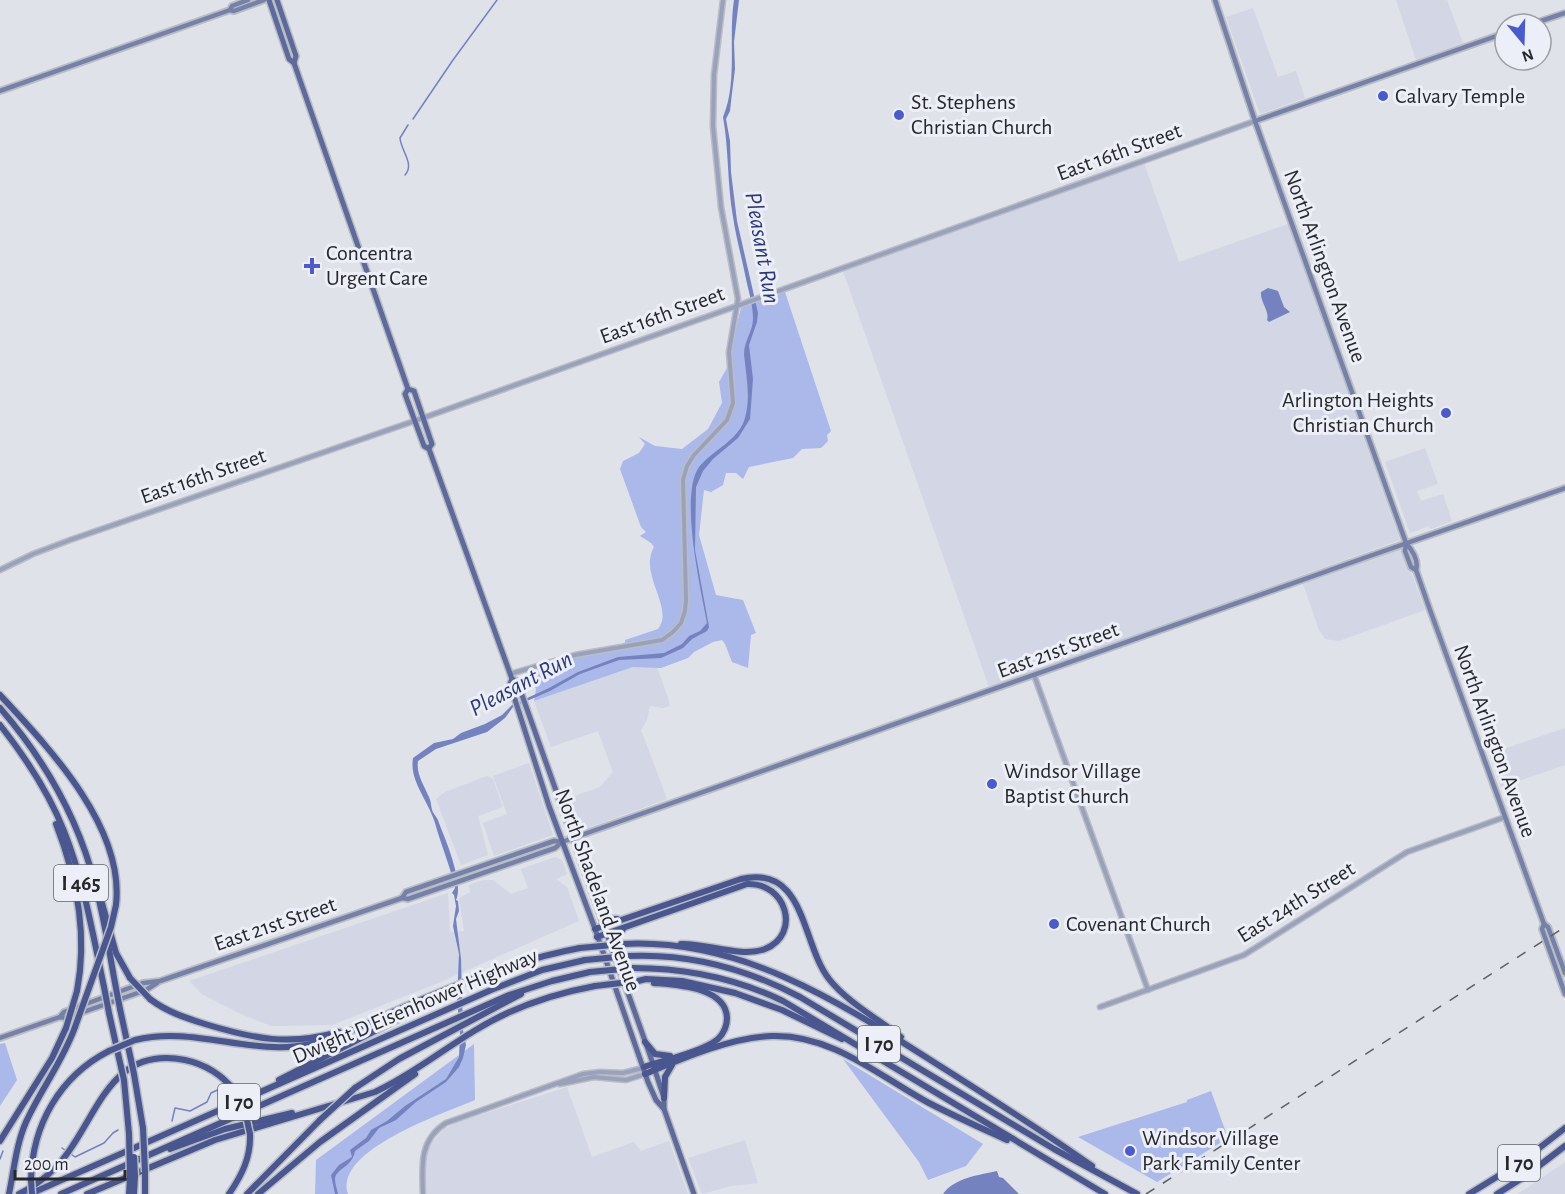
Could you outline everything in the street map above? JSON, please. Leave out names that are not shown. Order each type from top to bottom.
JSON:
[{"type":"highway","points":[[0,695],[54,754],[85,800],[103,834],[113,860],[117,885],[116,905],[111,927],[68,1046],[26,1124],[18,1146],[10,1191]]},
{"type":"highway","name":"I 465","points":[[0,708],[35,753],[62,797],[80,838],[96,887],[134,1074],[142,1128],[145,1194]]},
{"type":"highway","name":"I 465","points":[[0,725],[40,784],[58,817],[75,861],[124,1080],[131,1133],[134,1194]]},
{"type":"highway","points":[[0,1141],[52,1058],[66,1028],[81,969],[82,938],[77,892],[64,845],[40,784]]},
{"type":"highway","points":[[595,929],[744,878],[757,877],[774,881],[796,902],[819,962],[833,984],[919,1053]]},
{"type":"highway","points":[[249,1097],[462,985],[524,961],[580,948],[623,944],[688,944],[740,951],[761,950],[772,945],[782,933],[786,919],[779,897],[769,888],[747,884],[597,937]]},
{"type":"highway","points":[[96,887],[105,910],[116,953],[130,978],[150,999],[183,1017],[239,1034],[264,1039],[289,1040],[309,1038],[363,1024]]},
{"type":"highway","points":[[599,909],[609,919],[624,918]]},
{"type":"highway","points":[[616,959],[616,937],[626,927]]},
{"type":"highway","points":[[665,945],[719,953],[782,974],[865,1018],[1063,1145],[1112,1180]]},
{"type":"highway","name":"Dwight D Eisenhower Highway","points":[[31,1194],[535,972],[585,960],[654,956],[694,960],[735,969],[768,981],[800,997],[1054,1149],[1137,1194]]},
{"type":"highway","name":"Dwight D Eisenhower Highway","points":[[61,1194],[509,994],[590,972],[633,968],[702,973],[749,986],[788,1003],[1105,1194]]},
{"type":"highway","points":[[87,1194],[207,1142],[370,1094],[389,1085],[507,1013],[561,993],[595,986],[646,979],[682,981],[735,993],[782,1010],[860,1046]]},
{"type":"highway","points":[[638,981],[707,992],[724,1006],[726,1023],[720,1036],[710,1044],[645,1070]]},
{"type":"highway","points":[[247,1194],[355,1088],[389,1064],[534,987]]},
{"type":"highway","points":[[31,1194],[34,1148],[39,1128],[50,1105],[75,1074],[109,1050],[135,1040],[184,1035],[252,1047],[287,1048],[321,1042],[448,992]]},
{"type":"highway","points":[[645,1042],[657,1056],[678,1058],[748,1038],[773,1036],[806,1039],[844,1052],[929,1102],[1030,1150]]},
{"type":"highway","points":[[258,1194],[320,1142],[448,1048]]},
{"type":"highway","points":[[664,1098],[666,1071],[678,1058]]},
{"type":"highway","points":[[19,1194],[41,1180],[59,1164],[74,1144],[104,1092],[114,1081],[136,1066],[158,1059],[187,1060],[216,1074],[234,1091],[247,1115],[250,1134],[247,1162],[229,1194]]},
{"type":"highway","points":[[149,1155],[244,1124],[340,1103]]},
{"type":"highway","name":"I 70","points":[[1469,1194],[1521,1162],[1565,1128]]},
{"type":"highway","name":"I 70","points":[[1497,1194],[1565,1146]]},
{"type":"highway","points":[[129,1194],[132,1177]]},
{"type":"main road","points":[[230,10],[232,6],[248,0]]},
{"type":"main road","points":[[0,91],[230,10],[234,11],[267,0]]},
{"type":"main road","name":"North Shadeland Avenue","points":[[267,0],[289,59],[294,63],[408,389],[405,394],[414,420],[424,446],[429,448],[511,676],[510,684],[562,842],[656,1100],[664,1109]]},
{"type":"main road","name":"North Shadeland Avenue","points":[[277,0],[296,56],[294,63]]},
{"type":"main road","name":"North Arlington Avenue","points":[[1215,0],[1406,543],[1405,551],[1411,567],[1416,570],[1544,924],[1548,927],[1565,973]]},
{"type":"main road","name":"East 16th Street","points":[[1256,121],[1493,37]]},
{"type":"main road","name":"North Shadeland Avenue","points":[[408,389],[414,391],[432,444],[429,448]]},
{"type":"main road","name":"East 21st Street","points":[[0,1038],[60,1017],[64,1012],[143,983],[160,981],[402,898],[408,899],[445,887],[555,848],[562,842],[573,838],[1565,488]]},
{"type":"main road","name":"North Shadeland Avenue","points":[[511,676],[517,681],[599,909],[664,1098],[664,1109],[694,1194]]},
{"type":"main road","name":"East 21st Street","points":[[402,898],[406,892],[443,879],[554,841],[562,842]]},
{"type":"main road","name":"North Arlington Avenue","points":[[1544,924],[1542,929],[1565,994]]},
{"type":"street","points":[[511,676],[580,654],[659,641],[671,634],[681,623],[686,600],[682,481],[693,456],[724,425],[732,411],[733,391],[729,352],[738,305],[737,290],[721,207],[713,134],[714,75],[723,0]]},
{"type":"street","name":"East 16th Street","points":[[0,570],[62,543],[1256,121]]},
{"type":"street","points":[[1034,675],[1148,990]]},
{"type":"street","name":"East 24th Street","points":[[1100,1007],[1252,951],[1407,852],[1505,817]]},
{"type":"street","points":[[423,1194],[423,1154],[429,1138],[441,1126],[455,1118],[551,1087],[594,1077],[626,1080],[645,1070]]},
{"type":"shaded area","name":"Pleasant Run","points":[[734,0],[739,0],[734,42],[735,69],[730,111],[726,119],[737,221],[758,313],[749,345],[753,379],[750,419],[738,438],[713,459],[703,471],[696,487],[695,550],[709,627],[707,631],[692,639],[683,648],[661,658],[619,660],[580,674],[550,691],[513,707],[505,718],[487,732],[436,749],[418,761],[419,775],[446,840],[458,883],[456,900],[459,911],[456,919],[461,959],[463,1030],[466,1045],[459,1067],[446,1082],[416,1102],[396,1120],[379,1128],[369,1141],[355,1151],[351,1161],[336,1175],[338,1194],[335,1194],[331,1175],[339,1165],[352,1157],[350,1150],[366,1138],[371,1130],[446,1079],[459,1057],[457,999],[459,954],[453,926],[456,906],[452,893],[455,888],[435,823],[416,783],[413,758],[434,743],[453,739],[461,733],[485,724],[502,715],[512,705],[578,672],[618,657],[664,653],[682,644],[707,623],[693,543],[691,499],[693,480],[699,467],[732,439],[745,418],[748,394],[744,354],[753,319],[752,304],[731,205],[723,117],[730,89]]},
{"type":"shaded area","points":[[1396,0],[1447,0],[1463,43],[1416,60]]},
{"type":"shaded area","points":[[1253,8],[1278,77],[1296,71],[1305,98],[1260,114],[1226,17]]},
{"type":"shaded area","points":[[1144,163],[1179,262],[1288,224],[1400,540],[989,687],[843,271]]},
{"type":"shaded area","points":[[1268,288],[1278,291],[1284,307],[1290,312],[1269,322],[1261,296],[1261,292]]},
{"type":"shaded area","points":[[785,292],[831,431],[827,435],[828,441],[821,448],[802,449],[793,458],[749,467],[743,479],[736,473],[726,473],[723,485],[711,492],[704,490],[699,535],[716,595],[743,600],[756,633],[751,635],[748,668],[732,662],[722,640],[694,652],[688,658],[661,668],[633,667],[534,701],[536,689],[530,673],[532,671],[575,658],[634,648],[625,644],[625,640],[658,629],[662,621],[662,611],[650,568],[650,557],[654,547],[640,536],[646,532],[641,527],[620,469],[623,461],[639,453],[645,444],[639,437],[655,446],[682,449],[708,429],[722,403],[719,382],[731,361],[741,308]]},
{"type":"shaded area","points":[[1425,448],[1438,484],[1417,491],[1421,501],[1443,494],[1452,521],[1431,529],[1429,526],[1410,533],[1385,462]]},
{"type":"shaded area","points":[[1402,548],[1425,610],[1339,641],[1325,639],[1319,630],[1303,584]]},
{"type":"shaded area","points":[[633,667],[657,667],[668,698],[670,706],[663,708],[650,706],[647,720],[641,730],[667,799],[577,832],[566,799],[600,787],[613,772],[598,731],[551,747],[534,701]]},
{"type":"shaded area","points":[[1565,728],[1565,765],[1501,787],[1489,754]]},
{"type":"shaded area","points":[[529,763],[553,835],[494,856],[483,823],[507,814],[493,776]]},
{"type":"shaded area","points":[[487,776],[493,779],[503,807],[478,816],[488,855],[461,865],[436,799],[445,792]]},
{"type":"shaded area","points":[[555,857],[562,860],[567,874],[556,879],[567,887],[579,921],[438,983],[332,1025],[271,1026],[203,995],[189,981],[448,893],[450,932],[464,931],[459,898],[470,892],[469,885],[483,880],[493,880],[511,894],[528,888],[521,869]]},
{"type":"shaded area","points":[[5,1043],[17,1080],[0,1106],[0,1044]]},
{"type":"shaded area","points":[[474,1044],[475,1100],[418,1124],[374,1148],[357,1163],[348,1178],[348,1194],[315,1194],[316,1160]]},
{"type":"shaded area","points":[[843,1059],[983,1144],[966,1166],[928,1180],[919,1162]]},
{"type":"shaded area","points":[[567,1087],[592,1157],[634,1142],[641,1151],[669,1141],[688,1194],[427,1194],[425,1167],[428,1150],[443,1130],[455,1123]]},
{"type":"shaded area","points":[[1211,1091],[1228,1138],[1157,1182],[1078,1137],[1187,1102],[1187,1100]]},
{"type":"shaded area","points":[[745,1140],[758,1183],[731,1186],[702,1194],[688,1158]]},
{"type":"shaded area","points":[[1565,1162],[1565,1194],[1517,1194],[1527,1188]]},
{"type":"shaded area","points":[[997,1171],[999,1177],[1003,1178],[1019,1194],[943,1194],[960,1181]]},
{"type":"waterway","points":[[413,119],[497,0]]},
{"type":"waterway","points":[[405,175],[409,166],[400,138],[408,125]]},
{"type":"waterway","points":[[172,1121],[175,1108],[190,1111],[207,1102],[211,1093],[224,1087]]},
{"type":"waterway","points":[[71,1154],[75,1157],[104,1143],[118,1130]]},
{"type":"waterway","points":[[0,1159],[3,1151]]},
{"type":"railway","points":[[1146,1194],[1565,927]]},
{"type":"place","name":"Calvary Temple","points":[[1383,96]]},
{"type":"place","name":"St. Stephens Christian Church","points":[[899,115]]},
{"type":"place","name":"Concentra Urgent Care","points":[[312,266]]},
{"type":"place","name":"Arlington Heights Christian Church","points":[[1446,413]]},
{"type":"place","name":"Windsor Village Baptist Church","points":[[992,784]]},
{"type":"place","name":"Covenant Church","points":[[1054,924]]},
{"type":"place","name":"Windsor Village Park Family Center","points":[[1130,1151]]}]
